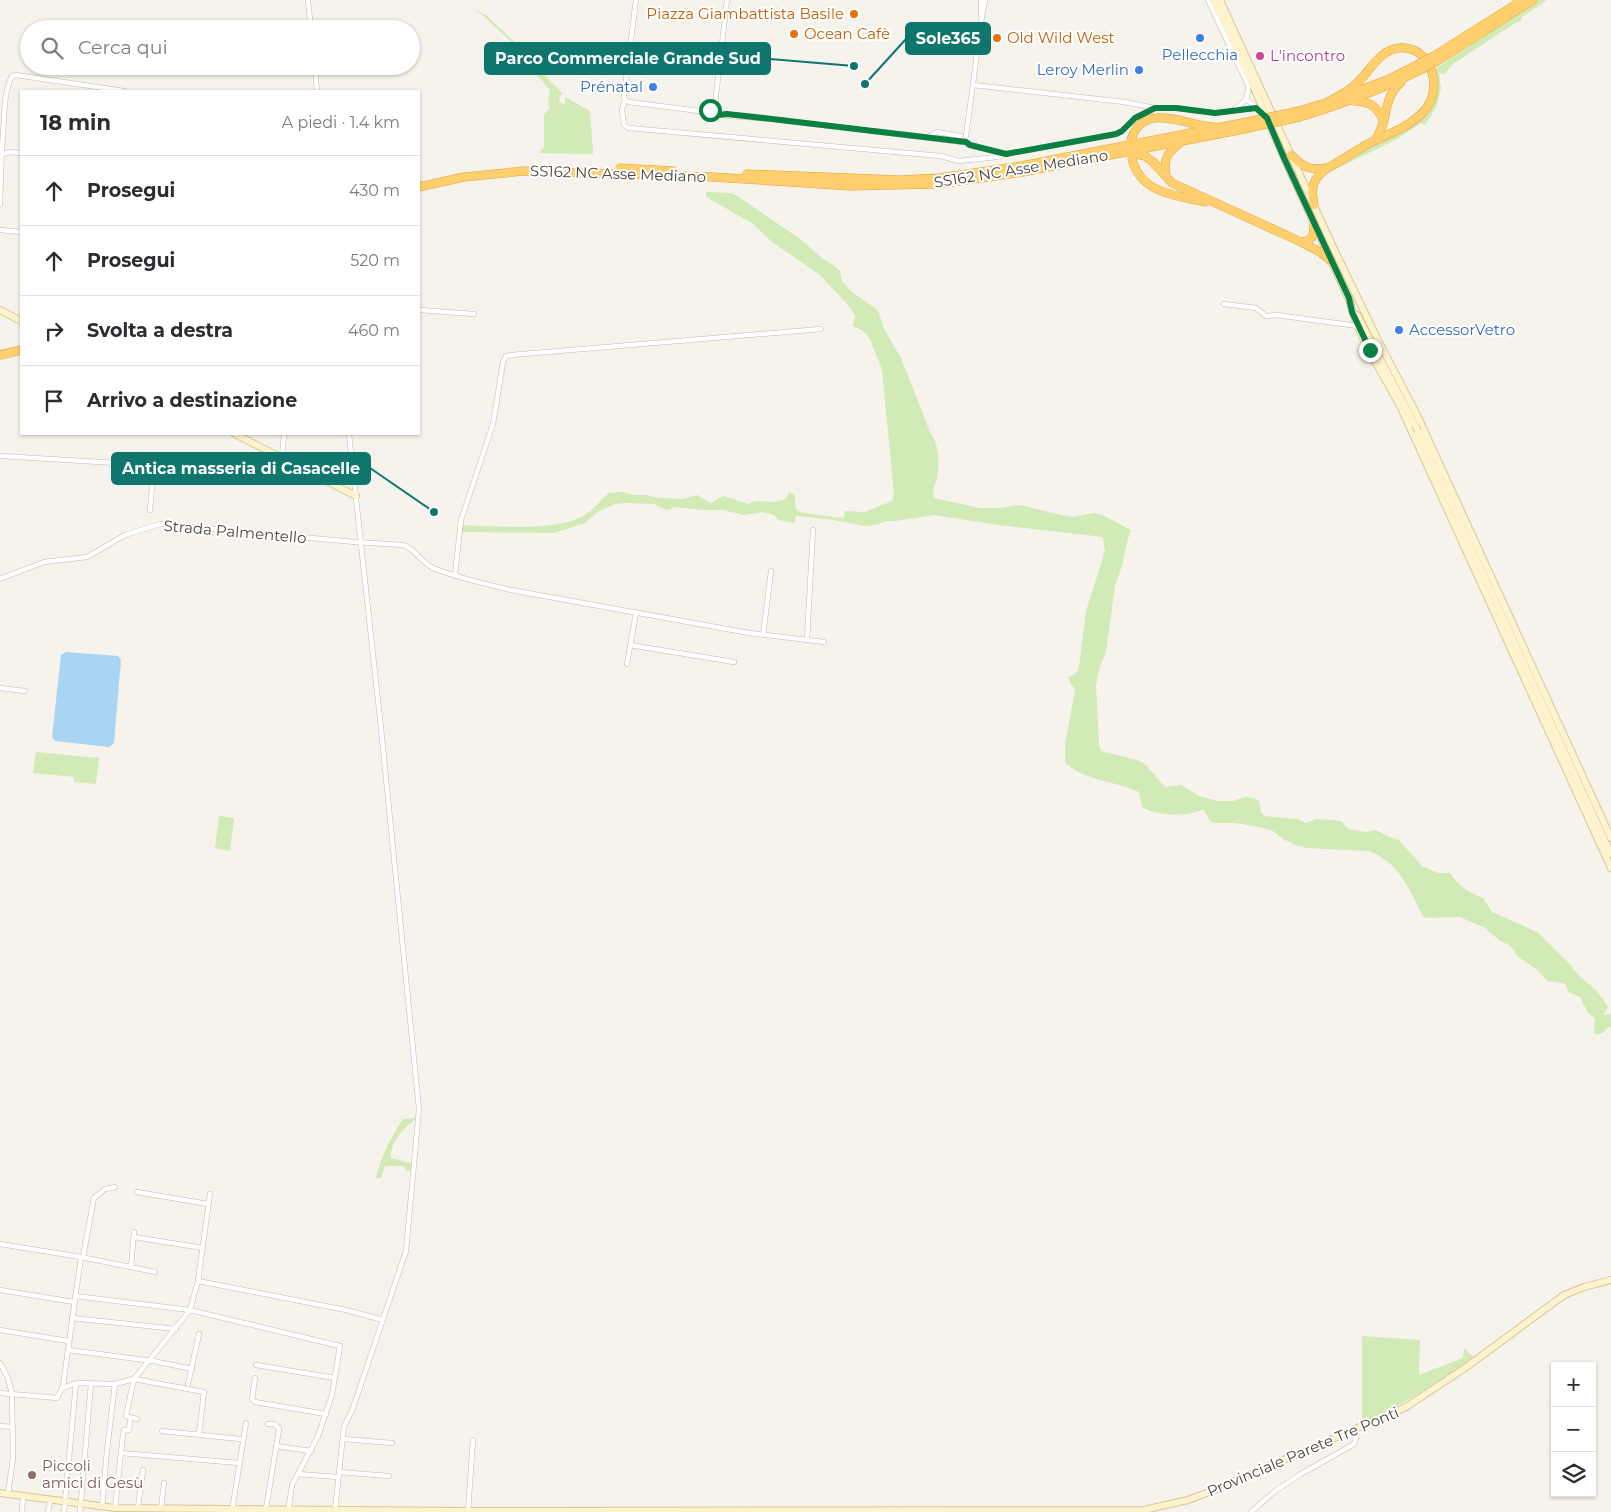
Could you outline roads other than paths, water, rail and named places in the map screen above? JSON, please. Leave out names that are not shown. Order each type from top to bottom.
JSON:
[{"type":"highway","name":"SS162 NC Asse Mediano","points":[[1300,114],[1420,67],[1533,0]]},
{"type":"highway","name":"SS162 NC Asse Mediano","points":[[1436,59],[1522,1]]},
{"type":"highway","points":[[1314,205],[1313,185],[1317,177],[1329,167],[1375,140],[1410,123],[1431,103],[1434,92],[1434,80],[1428,63],[1419,52],[1404,48],[1390,50],[1383,54],[1356,85],[1328,102]]},
{"type":"highway","name":"SS162 NC Asse Mediano","points":[[1022,169],[1129,156],[1243,126],[1300,114],[1349,101],[1409,76],[1420,67]]},
{"type":"highway","points":[[1375,140],[1380,134],[1384,122],[1389,96],[1395,87],[1409,76]]},
{"type":"highway","points":[[1349,101],[1369,103],[1380,113],[1384,122]]},
{"type":"highway","points":[[1131,140],[1137,128],[1156,117],[1165,117],[1206,127],[1226,127]]},
{"type":"highway","name":"SS162 NC Asse Mediano","points":[[420,182],[460,175],[524,171],[593,170],[899,180],[988,175],[1226,127],[1243,126]]},
{"type":"highway","points":[[1166,175],[1164,167],[1167,156],[1169,152],[1183,141]]},
{"type":"highway","points":[[1291,155],[1304,167],[1311,169],[1329,167]]},
{"type":"highway","points":[[1217,205],[1167,194],[1153,188],[1144,182],[1137,173],[1129,156],[1144,156],[1159,167],[1172,183],[1300,242],[1320,252],[1330,260]]},
{"type":"highway","name":"SS162 NC Asse Mediano","points":[[420,187],[460,175]]},
{"type":"highway","points":[[1300,242],[1308,241],[1312,238],[1314,225]]},
{"type":"highway","points":[[0,355],[20,350]]},
{"type":"highway","points":[[0,360],[20,355]]},
{"type":"main road","points":[[1214,0],[1330,260],[1416,426],[1611,838]]},
{"type":"main road","points":[[1220,0],[1611,854]]},
{"type":"main road","points":[[1349,298],[1358,326],[1416,426],[1611,868]]},
{"type":"main road","points":[[0,310],[20,320]]},
{"type":"main road","points":[[237,435],[356,496]]},
{"type":"main road","name":"Provinciale Parete Tre Ponti","points":[[0,1493],[50,1501],[102,1506],[111,1509],[138,1507],[169,1510],[1144,1510],[1195,1498],[1406,1407],[1465,1368],[1564,1295],[1584,1286],[1611,1280]]},
{"type":"street","points":[[308,0],[310,20]]},
{"type":"street","points":[[636,0],[624,95],[626,100],[622,110],[624,124],[629,128],[941,156],[959,161],[998,157],[1116,134],[1122,131],[1135,118],[1155,108]]},
{"type":"street","points":[[714,113],[713,103],[715,100],[727,0]]},
{"type":"street","points":[[981,0],[982,16]]},
{"type":"street","points":[[963,139],[985,0]]},
{"type":"street","points":[[1208,0],[1248,85],[1247,100],[1232,110]]},
{"type":"street","points":[[0,204],[3,154],[1,145],[5,105],[9,81],[12,76],[16,75],[117,90]]},
{"type":"street","points":[[316,75],[318,90]]},
{"type":"street","points":[[973,85],[1124,102],[1155,108],[1176,108],[1215,113],[1256,108]]},
{"type":"street","points":[[626,100],[699,110],[701,113],[727,114],[928,137],[937,132],[957,134],[970,145],[1006,154]]},
{"type":"street","points":[[1247,100],[1267,118]]},
{"type":"street","points":[[3,154],[10,152],[20,153]]},
{"type":"street","points":[[0,230],[20,232]]},
{"type":"street","points":[[1224,304],[1256,308],[1266,316],[1276,315],[1358,326]]},
{"type":"street","points":[[420,310],[474,314]]},
{"type":"street","points":[[455,574],[461,520],[493,424],[503,362],[506,356],[821,329]]},
{"type":"street","points":[[282,458],[284,435]]},
{"type":"street","points":[[335,1511],[344,1426],[352,1411],[406,1251],[419,1109],[349,435]]},
{"type":"street","points":[[0,456],[154,464],[308,479],[315,476]]},
{"type":"street","points":[[150,510],[154,464]]},
{"type":"street","name":"Strada Palmentello","points":[[0,579],[44,562],[87,557],[126,535],[160,524],[407,546],[432,567],[474,581],[511,590],[763,635],[824,642]]},
{"type":"street","points":[[807,640],[813,530]]},
{"type":"street","points":[[763,635],[772,571]]},
{"type":"street","points":[[627,664],[636,612]]},
{"type":"street","points":[[630,645],[734,662]]},
{"type":"street","points":[[0,688],[25,692]]},
{"type":"street","points":[[0,1393],[57,1398],[63,1388],[74,1299],[94,1198],[105,1189],[115,1187]]},
{"type":"street","points":[[138,1198],[138,1192],[208,1204]]},
{"type":"street","points":[[137,1419],[126,1416],[134,1379],[190,1310],[198,1281],[210,1194]]},
{"type":"street","points":[[131,1267],[134,1235],[203,1248]]},
{"type":"street","points":[[0,1244],[82,1257],[155,1272]]},
{"type":"street","points":[[198,1281],[346,1310],[383,1320]]},
{"type":"street","points":[[0,1290],[190,1310],[340,1346],[332,1395],[311,1451],[290,1493],[288,1511]]},
{"type":"street","points":[[72,1318],[176,1329]]},
{"type":"street","points":[[0,1330],[68,1341]]},
{"type":"street","points":[[188,1384],[199,1334]]},
{"type":"street","points":[[68,1350],[150,1361],[192,1369]]},
{"type":"street","points":[[0,1363],[8,1378],[12,1394],[13,1458],[8,1494]]},
{"type":"street","points":[[256,1365],[335,1378]]},
{"type":"street","points":[[255,1378],[252,1399],[255,1402],[326,1414]]},
{"type":"street","points":[[63,1388],[76,1383],[115,1384],[134,1379],[204,1392],[199,1434]]},
{"type":"street","points":[[64,1512],[76,1383]]},
{"type":"street","points":[[80,1512],[91,1383]]},
{"type":"street","points":[[102,1506],[115,1384]]},
{"type":"street","points":[[111,1509],[123,1434],[124,1430],[129,1430],[130,1421]]},
{"type":"street","points":[[232,1510],[246,1423]]},
{"type":"street","points":[[262,1510],[279,1429],[275,1424],[268,1424]]},
{"type":"street","points":[[0,1426],[13,1427]]},
{"type":"street","points":[[1251,1512],[1275,1491],[1300,1474],[1354,1444],[1356,1438],[1355,1429]]},
{"type":"street","points":[[162,1431],[240,1439]]},
{"type":"street","points":[[343,1439],[392,1443]]},
{"type":"street","points":[[468,1511],[473,1440]]},
{"type":"street","points":[[276,1446],[311,1451]]},
{"type":"street","points":[[121,1453],[239,1463]]},
{"type":"street","points":[[138,1507],[143,1470]]},
{"type":"street","points":[[298,1474],[388,1476]]},
{"type":"street","points":[[161,1508],[164,1483]]},
{"type":"street","points":[[22,1512],[23,1496]]},
{"type":"street","points":[[48,1512],[50,1501]]},
{"type":"water","points":[[66,652],[118,656],[121,660],[114,743],[109,747],[55,741],[52,737],[61,655]]},
{"type":"place","name":"Piazza Giambattista Basile","points":[[854,14]]},
{"type":"place","name":"Ocean Cafè","points":[[794,34]]},
{"type":"place","name":"Old Wild West","points":[[997,38]]},
{"type":"place","name":"Pellecchia","points":[[1200,38]]},
{"type":"place","name":"L'incontro","points":[[1260,56]]},
{"type":"place","name":"Parco Commerciale Grande Sud","points":[[854,66]]},
{"type":"place","name":"Leroy Merlin","points":[[1139,70]]},
{"type":"place","name":"Sole365","points":[[865,84]]},
{"type":"place","name":"Prénatal","points":[[653,87]]},
{"type":"place","name":"AccessorVetro","points":[[1399,330]]},
{"type":"place","name":"Antica masseria di Casacelle","points":[[434,512]]},
{"type":"place","name":"Piccoli amici di Gesù","points":[[32,1475]]}]
